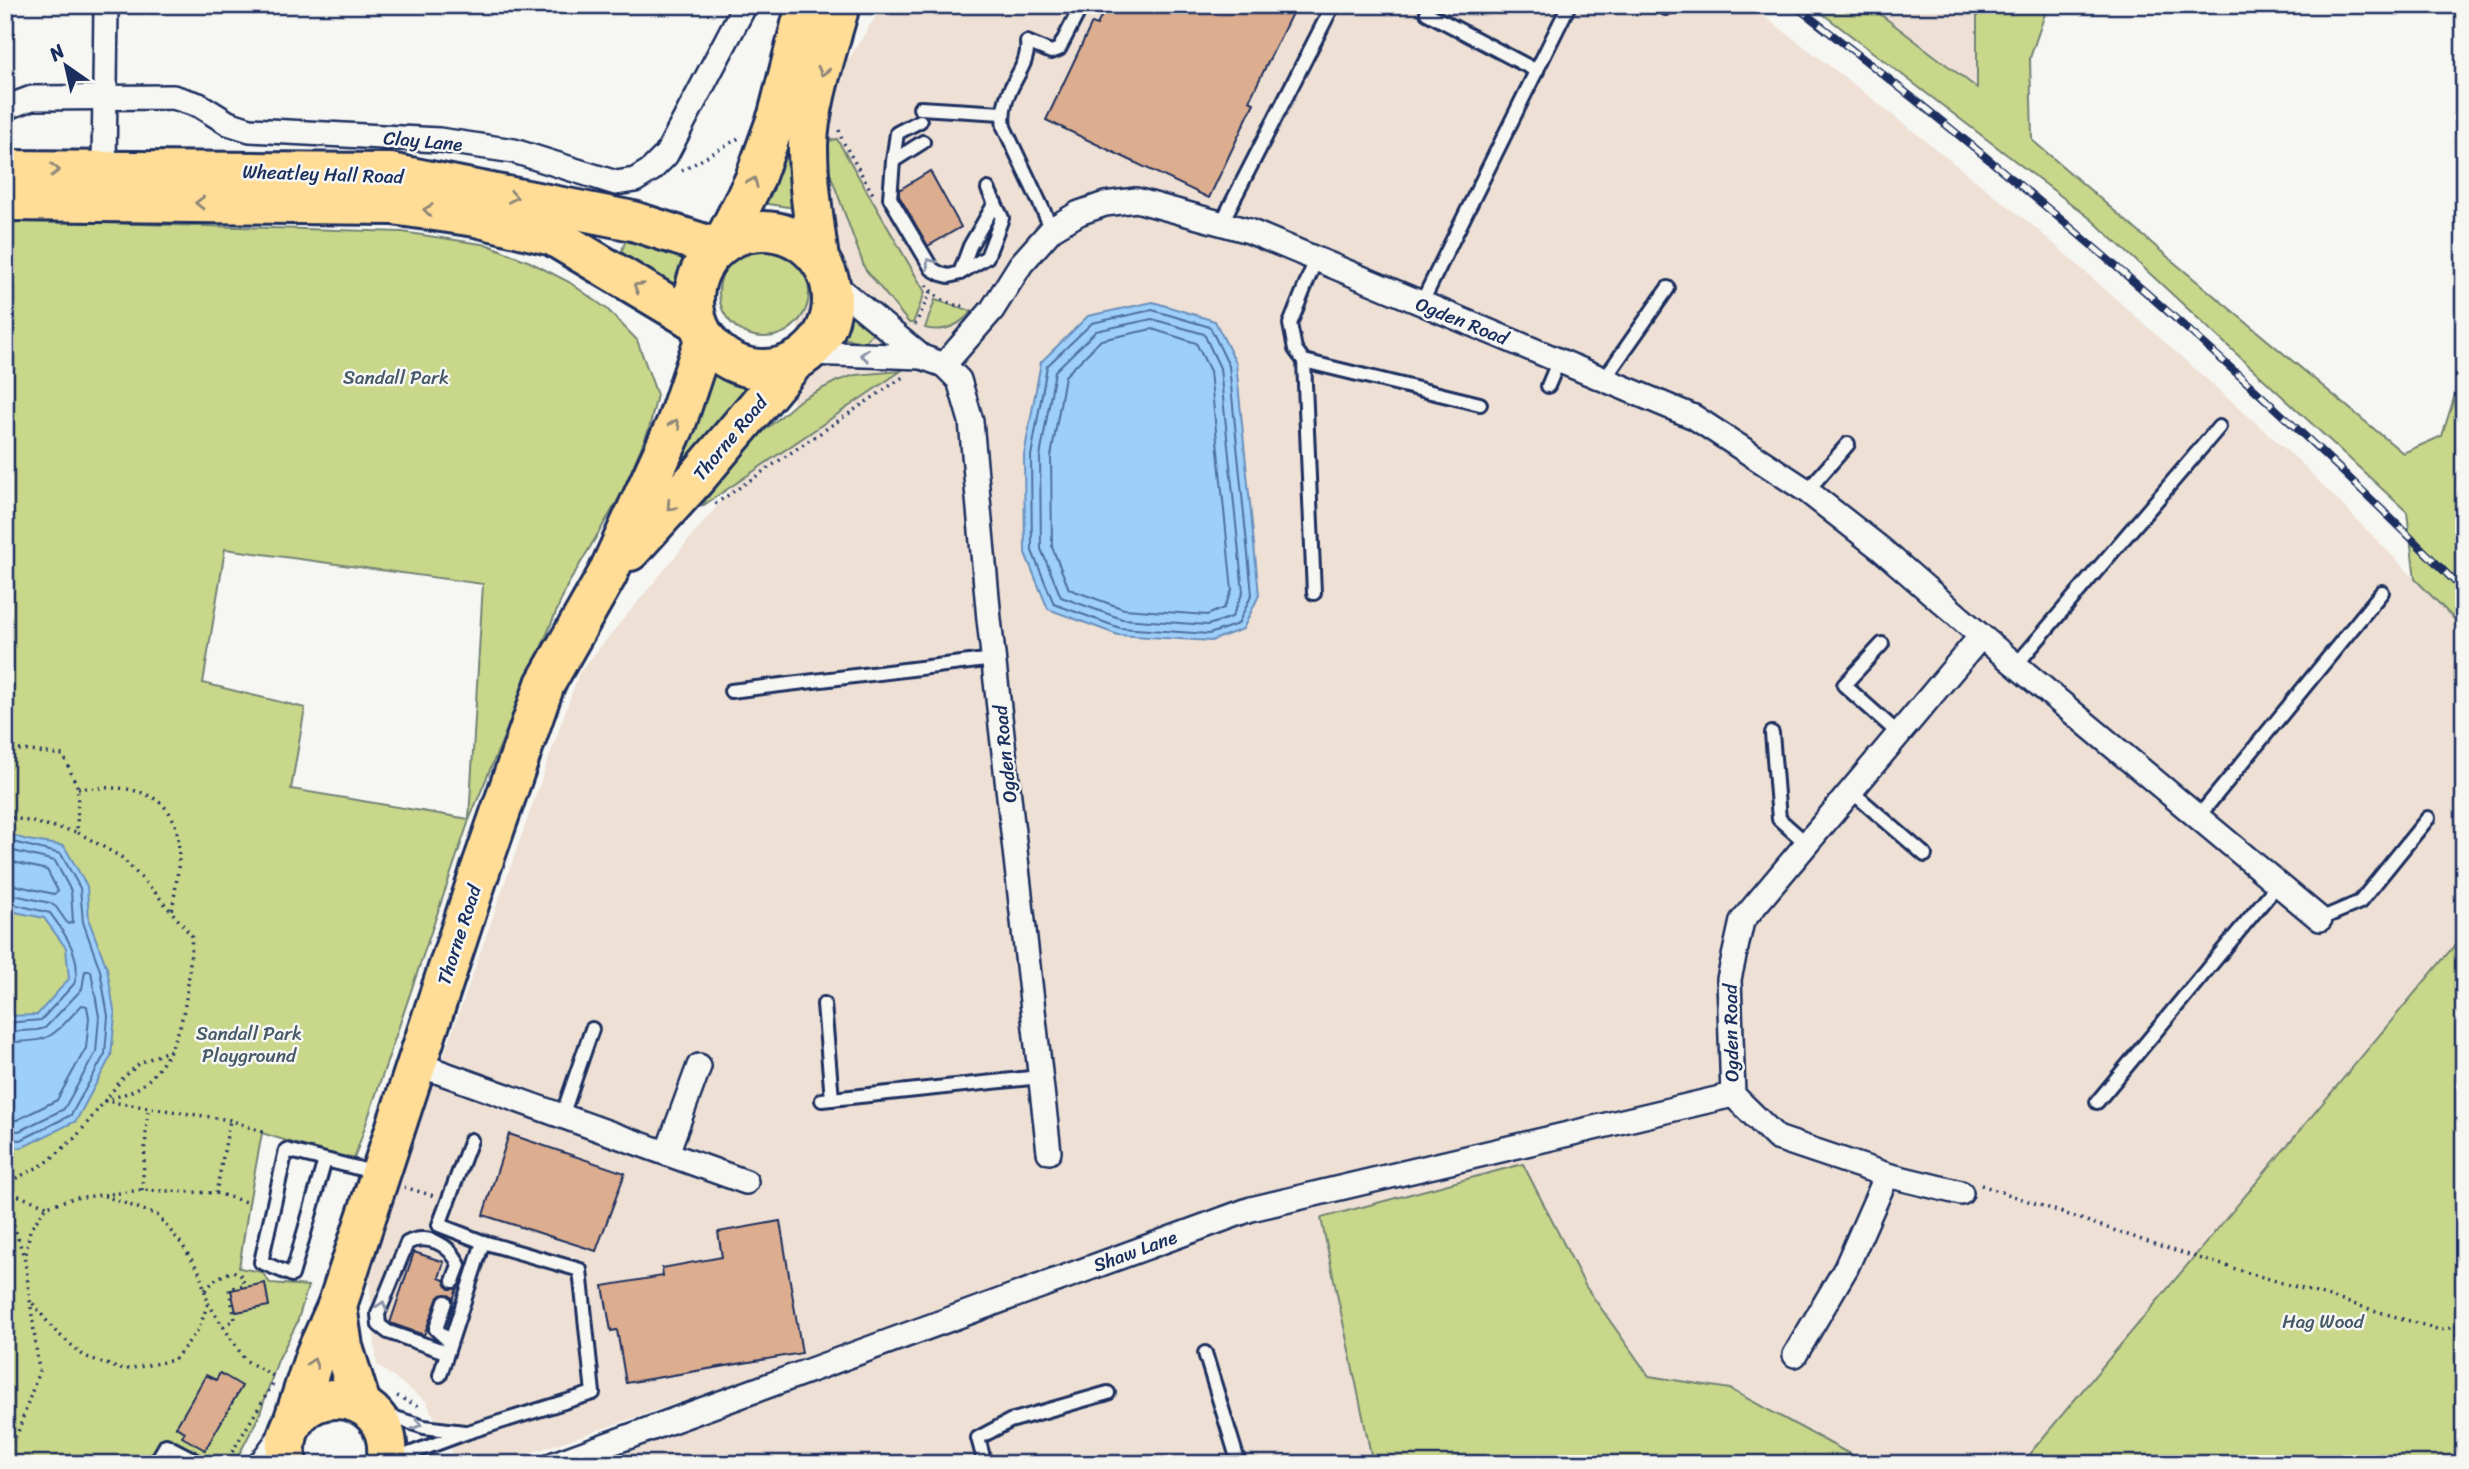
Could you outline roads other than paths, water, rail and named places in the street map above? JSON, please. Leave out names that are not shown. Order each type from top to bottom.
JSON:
[{"type":"highway","points":[[806,5],[778,115],[754,181],[720,246],[708,258],[696,282],[694,309],[701,329],[722,356],[745,367],[771,368],[801,357],[816,344],[829,321],[832,308],[812,205],[808,146],[810,119],[840,5]]},
{"type":"highway","name":"Wheatley Hall Road","points":[[5,170],[390,173],[633,220],[720,246]]},
{"type":"highway","name":"Wheatley Hall Road","points":[[5,201],[393,205],[476,217],[553,236],[701,329]]},
{"type":"highway","points":[[720,246],[747,232],[774,231],[799,240],[825,270]]},
{"type":"highway","name":"Thorne Road","points":[[289,1438],[315,1355],[337,1306],[482,864],[545,684],[607,575],[676,424],[701,329]]},
{"type":"highway","name":"Thorne Road","points":[[607,575],[699,475],[801,357]]},
{"type":"highway","name":"Thorne Road","points":[[337,1306],[343,1348],[373,1401],[383,1426],[388,1445],[387,1463]]},
{"type":"highway","points":[[289,1438],[302,1410],[320,1400],[339,1398],[373,1401]]},
{"type":"street","points":[[104,170],[106,5]]},
{"type":"street","name":"Clay Lane","points":[[5,108],[32,98],[173,97],[198,105],[228,123],[250,130],[439,140],[514,152],[615,183],[635,180],[651,170],[666,155],[745,5]]},
{"type":"street","name":"Ogden Road","points":[[933,361],[992,310],[1021,264],[1052,229],[1079,213],[1105,204],[1136,200],[1249,231],[1694,417],[1807,491],[1881,549],[2320,919]]},
{"type":"street","name":"Ogden Road","points":[[825,270],[959,380],[971,421],[994,659],[1049,1152]]},
{"type":"street","points":[[801,357],[933,361]]},
{"type":"street","name":"Ogden Road","points":[[1961,1193],[1887,1175],[1776,1138],[1732,1096],[1729,979],[1742,921],[1981,636]]},
{"type":"street","points":[[417,1064],[746,1182]]},
{"type":"street","points":[[667,1153],[699,1066]]},
{"type":"street","name":"Shaw Lane","points":[[554,1464],[1251,1209],[1732,1096]]},
{"type":"street","points":[[1795,1355],[1846,1268],[1887,1175]]},
{"type":"street","name":"Thorne Road","points":[[263,1464],[289,1438]]},
{"type":"lane","points":[[1052,229],[1004,128],[1002,113],[1006,96],[1026,58],[1027,41],[1051,52],[1059,49],[1082,5]]},
{"type":"lane","points":[[1221,224],[1333,5]]},
{"type":"lane","points":[[1421,304],[1569,5]]},
{"type":"lane","points":[[1427,13],[1537,71]]},
{"type":"lane","points":[[988,189],[1002,218],[987,257],[960,273],[949,276],[932,268],[890,198],[897,133],[920,114],[1002,113]]},
{"type":"lane","points":[[893,161],[923,142]]},
{"type":"lane","points":[[960,273],[970,246],[995,203]]},
{"type":"lane","points":[[1314,593],[1304,361],[1296,349],[1290,324],[1316,259]]},
{"type":"lane","points":[[1605,379],[1668,288]]},
{"type":"lane","points":[[1548,386],[1559,360]]},
{"type":"lane","points":[[1304,361],[1480,404]]},
{"type":"lane","points":[[2016,665],[2219,427]]},
{"type":"lane","points":[[1807,491],[1848,444]]},
{"type":"lane","points":[[2198,817],[2382,592]]},
{"type":"lane","points":[[1882,644],[1844,685],[1899,734]]},
{"type":"lane","points":[[731,691],[994,659]]},
{"type":"lane","points":[[1772,733],[1779,818],[1807,844]]},
{"type":"lane","points":[[1851,791],[1925,855]]},
{"type":"lane","points":[[2320,919],[2360,902],[2428,818]]},
{"type":"lane","points":[[2097,1102],[2278,884]]},
{"type":"lane","points":[[824,1004],[827,1100],[1041,1077]]},
{"type":"lane","points":[[562,1116],[592,1029]]},
{"type":"lane","points":[[387,1463],[468,1432],[593,1393],[580,1270],[483,1242],[439,1225],[471,1140]]},
{"type":"lane","points":[[325,1160],[292,1275],[261,1262],[286,1150],[325,1160],[380,1176]]},
{"type":"lane","points":[[448,1347],[388,1332],[379,1325],[378,1314],[407,1243],[418,1238],[429,1239],[455,1255],[459,1265],[453,1281]]},
{"type":"lane","points":[[440,1375],[483,1242]]},
{"type":"lane","points":[[445,1302],[436,1329],[448,1347]]},
{"type":"lane","points":[[1205,1353],[1239,1464]]},
{"type":"lane","points":[[985,1464],[978,1438],[1010,1421],[1108,1393]]},
{"type":"lane","points":[[373,1401],[424,1427],[468,1432]]},
{"type":"lane","points":[[155,1464],[166,1445],[193,1459],[190,1464]]},
{"type":"water","points":[[1153,302],[1215,321],[1236,363],[1259,595],[1243,629],[1211,641],[1118,635],[1048,609],[1025,553],[1024,455],[1041,362],[1088,316]]},
{"type":"water","points":[[5,833],[27,840],[64,846],[87,886],[89,921],[107,968],[115,1016],[111,1056],[76,1121],[21,1148],[5,1146],[5,1016],[37,1015],[69,979],[66,948],[44,918],[5,910]]},
{"type":"railway","points":[[1794,5],[1969,143],[2139,286],[2304,435],[2464,591]]},
{"type":"park label","name":"Sandall Park","points":[[396,377]]},
{"type":"park label","name":"Sandall Park Playground","points":[[249,1044]]},
{"type":"park label","name":"Hag Wood","points":[[2323,1321]]}]
